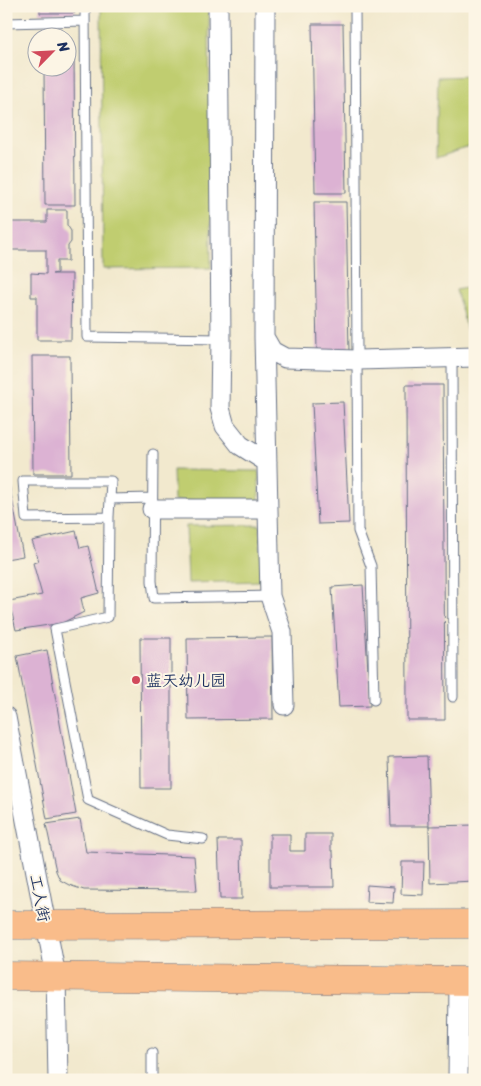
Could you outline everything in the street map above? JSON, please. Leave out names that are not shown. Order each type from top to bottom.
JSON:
[{"type":"main road","points":[[6,925],[475,924]]},
{"type":"main road","points":[[6,976],[467,981]]},
{"type":"street","points":[[218,6],[220,408],[225,426],[240,445],[267,462]]},
{"type":"street","points":[[265,6],[264,337],[270,596],[282,632],[284,705]]},
{"type":"street","points":[[264,337],[272,351],[285,358],[358,360],[475,357]]},
{"type":"street","points":[[265,382],[285,358]]},
{"type":"street","points":[[152,503],[268,509]]},
{"type":"street","name":"工人街","points":[[6,717],[56,976],[58,1080]]},
{"type":"street","points":[[458,1080],[467,981]]},
{"type":"lane","points":[[85,6],[87,337],[221,339]]},
{"type":"lane","points":[[355,6],[358,531],[370,566],[374,700]]},
{"type":"lane","points":[[6,23],[85,21]]},
{"type":"lane","points":[[452,357],[453,697]]},
{"type":"lane","points":[[153,454],[152,581],[154,598],[270,596]]},
{"type":"lane","points":[[109,516],[26,518],[23,481],[111,481],[108,617],[55,629],[88,800],[167,835],[202,839]]},
{"type":"lane","points":[[110,499],[152,503]]},
{"type":"lane","points":[[152,1054],[152,1080]]},
{"type":"green space","points":[[101,6],[209,6],[211,268],[103,269]]},
{"type":"green space","points":[[475,76],[475,145],[436,158],[438,77]]},
{"type":"green space","points":[[475,286],[475,333],[468,334],[456,290]]},
{"type":"green space","points":[[173,470],[259,471],[259,501],[174,501]]},
{"type":"green space","points":[[260,525],[262,581],[188,583],[186,526]]},
{"type":"building","points":[[40,6],[75,6],[75,13],[40,13]]},
{"type":"building","points":[[312,24],[343,24],[346,193],[315,193]]},
{"type":"building","points":[[44,78],[74,78],[75,205],[45,205]]},
{"type":"building","points":[[314,202],[346,202],[349,352],[317,353]]},
{"type":"building","points":[[47,210],[67,210],[67,225],[71,231],[68,261],[57,261],[57,273],[52,274],[72,274],[71,340],[37,340],[37,297],[31,297],[31,273],[46,274],[46,250],[6,250],[6,222],[47,222]]},
{"type":"building","points":[[32,356],[70,356],[71,474],[33,474]]},
{"type":"building","points":[[406,385],[443,385],[445,720],[407,720]]},
{"type":"building","points":[[343,402],[349,523],[318,524],[312,403]]},
{"type":"building","points":[[6,467],[23,556],[6,559]]},
{"type":"building","points":[[76,531],[80,548],[88,546],[99,593],[81,598],[84,612],[62,623],[16,630],[9,601],[42,595],[33,563],[39,561],[32,541]]},
{"type":"building","points":[[363,585],[370,706],[339,707],[332,587]]},
{"type":"building","points":[[272,637],[273,719],[188,720],[187,638]]},
{"type":"building","points":[[140,638],[171,638],[171,788],[141,788]]},
{"type":"building","points":[[47,650],[76,814],[47,819],[17,656]]},
{"type":"building","points":[[427,756],[429,826],[391,826],[389,757]]},
{"type":"building","points":[[80,819],[86,852],[194,856],[197,891],[84,890],[60,880],[56,871],[46,824]]},
{"type":"building","points":[[475,825],[475,881],[430,883],[429,826]]},
{"type":"building","points":[[270,834],[290,834],[290,851],[305,851],[305,834],[331,834],[334,887],[270,887]]},
{"type":"building","points":[[218,840],[241,840],[242,899],[220,899]]},
{"type":"building","points":[[402,862],[424,862],[423,895],[401,894]]},
{"type":"building","points":[[367,885],[394,887],[393,903],[366,902]]},
{"type":"place","name":"蓝天幼儿园","points":[[136,680]]}]
